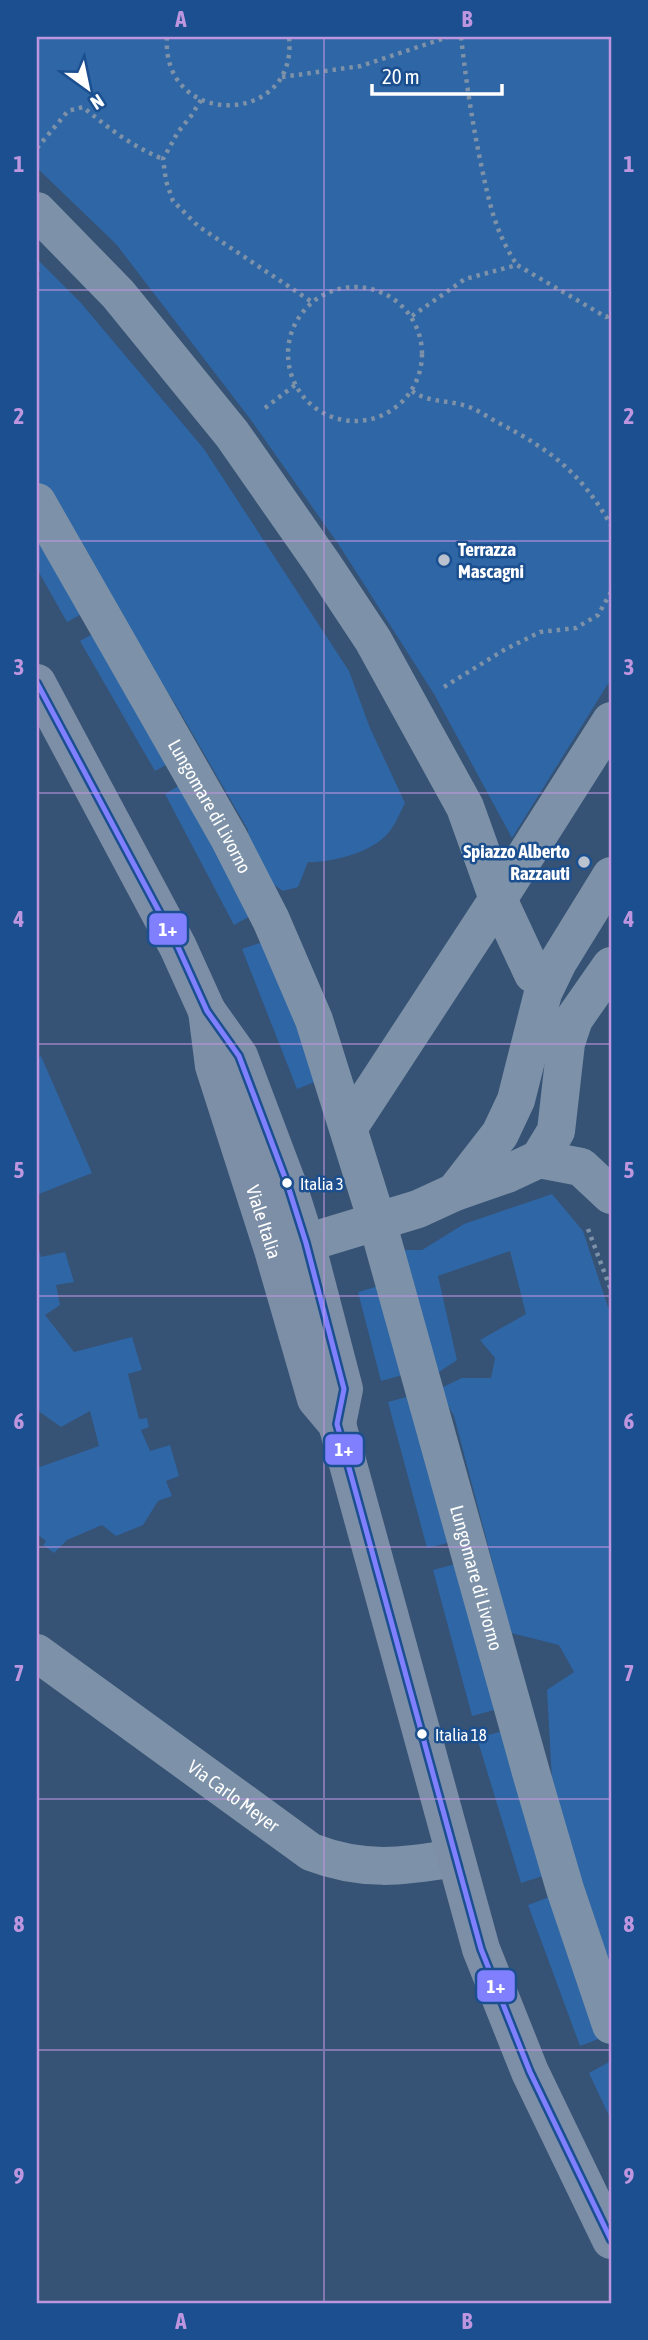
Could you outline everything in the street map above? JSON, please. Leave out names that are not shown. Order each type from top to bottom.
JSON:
[{"type":"main road","name":"Viale Italia","points":[[37,683],[178,947],[207,1011],[239,1056],[306,1242],[344,1389],[337,1424]]},
{"type":"main road","name":"Viale Italia","points":[[207,1011],[214,1066],[273,1250],[316,1399],[337,1424],[481,1949],[545,2105],[611,2239]]},
{"type":"street","points":[[37,211],[118,294],[232,434],[358,618],[465,807],[498,900],[545,968]]},
{"type":"street","name":"Lungomare di Livorno","points":[[37,502],[229,838],[271,920],[314,1020],[377,1221],[565,1889],[611,2025]]},
{"type":"street","points":[[349,1127],[498,900],[611,721]]},
{"type":"street","points":[[455,1192],[500,1133],[516,1100],[543,993],[545,968],[611,877]]},
{"type":"street","points":[[306,1242],[418,1209],[455,1192],[507,1174],[547,1145],[566,1043],[576,1015],[611,966]]},
{"type":"street","points":[[516,1100],[531,1095],[544,1097],[551,1107],[547,1145]]},
{"type":"street","points":[[547,1145],[581,1167],[611,1195]]},
{"type":"street","name":"Via Carlo Meyer","points":[[37,1653],[312,1852],[351,1863],[391,1867],[455,1858]]},
{"type":"path","points":[[166,37],[167,54],[175,74],[188,92],[201,100],[230,107],[245,105],[271,89],[288,63],[289,37]]},
{"type":"path","points":[[281,77],[361,66],[448,37]]},
{"type":"path","points":[[461,37],[469,111],[494,220],[503,244],[517,265],[606,317],[611,315]]},
{"type":"path","points":[[201,100],[163,159],[166,181],[173,201],[198,226],[312,302]]},
{"type":"path","points":[[37,148],[68,111],[83,107],[110,130],[144,151],[163,159]]},
{"type":"path","points":[[411,316],[465,278],[517,265]]},
{"type":"path","points":[[354,286],[376,290],[396,300],[411,316],[420,334],[423,353],[420,373],[412,391],[398,406],[381,417],[362,422],[341,420],[322,413],[306,401],[295,385],[289,367],[288,349],[296,324],[312,302],[331,291],[354,286]]},
{"type":"path","points":[[412,391],[420,397],[465,405],[524,436],[562,462],[593,494],[611,525]]},
{"type":"path","points":[[411,709],[459,676],[540,632],[576,628],[598,615],[611,592]]},
{"type":"path","points":[[588,1228],[611,1290]]},
{"type":"shaded area","name":"Terrazza Mascagni","points":[[37,37],[611,37],[611,308],[606,317],[611,320],[611,679],[512,838],[434,694],[339,545],[251,420],[116,244],[37,168]]},
{"type":"shaded area","points":[[37,259],[81,303],[204,449],[349,671],[370,728],[405,803],[394,825],[382,839],[351,855],[328,861],[308,862],[298,887],[283,891],[250,868],[248,830],[180,712],[37,481],[37,296],[40,273],[37,270]]},
{"type":"shaded area","points":[[37,523],[87,611],[67,622],[37,569]]},
{"type":"shaded area","points":[[100,630],[175,760],[155,771],[80,641]]},
{"type":"shaded area","points":[[185,782],[254,914],[234,925],[165,794]]},
{"type":"shaded area","points":[[266,941],[320,1080],[297,1089],[242,949]]},
{"type":"shaded area","points":[[41,1056],[92,1173],[39,1194],[37,1059]]},
{"type":"shaded area","points":[[552,1194],[583,1231],[611,1316],[611,1967],[553,1798],[547,1690],[574,1672],[559,1645],[511,1633],[454,1416],[439,1389],[462,1378],[491,1378],[495,1358],[480,1340],[526,1314],[510,1251],[438,1276],[457,1360],[436,1374],[400,1250],[422,1250],[464,1224]]},
{"type":"shaded area","points":[[37,1243],[41,1257],[65,1252],[74,1282],[56,1285],[60,1305],[45,1315],[74,1352],[132,1337],[142,1370],[128,1374],[139,1419],[147,1418],[149,1427],[141,1430],[150,1451],[170,1445],[179,1476],[166,1481],[172,1496],[158,1501],[143,1525],[116,1536],[102,1525],[67,1540],[54,1553],[43,1545],[46,1541],[37,1534],[37,1468],[99,1446],[90,1411],[61,1427],[37,1410]]},
{"type":"shaded area","points":[[382,1285],[406,1374],[381,1381],[358,1292]]},
{"type":"shaded area","points":[[413,1395],[452,1542],[427,1548],[388,1402]]},
{"type":"shaded area","points":[[459,1563],[498,1709],[472,1716],[433,1570]]},
{"type":"shaded area","points":[[503,1731],[546,1875],[521,1883],[477,1738]]},
{"type":"shaded area","points":[[552,1896],[604,2037],[580,2046],[528,1905]]},
{"type":"shaded area","points":[[611,2061],[611,2120],[589,2073]]},
{"type":"transit line","name":"1+","points":[[37,683],[178,947],[207,1011],[239,1056],[287,1183],[306,1243],[344,1389],[337,1424],[481,1949],[530,2072],[611,2240]]},
{"type":"place","name":"Terrazza Mascagni","points":[[444,560]]},
{"type":"place","name":"Spiazzo Alberto Razzauti","points":[[584,862]]},
{"type":"place","name":"Italia 3","points":[[287,1183]]},
{"type":"place","name":"Italia 18","points":[[422,1734]]}]
